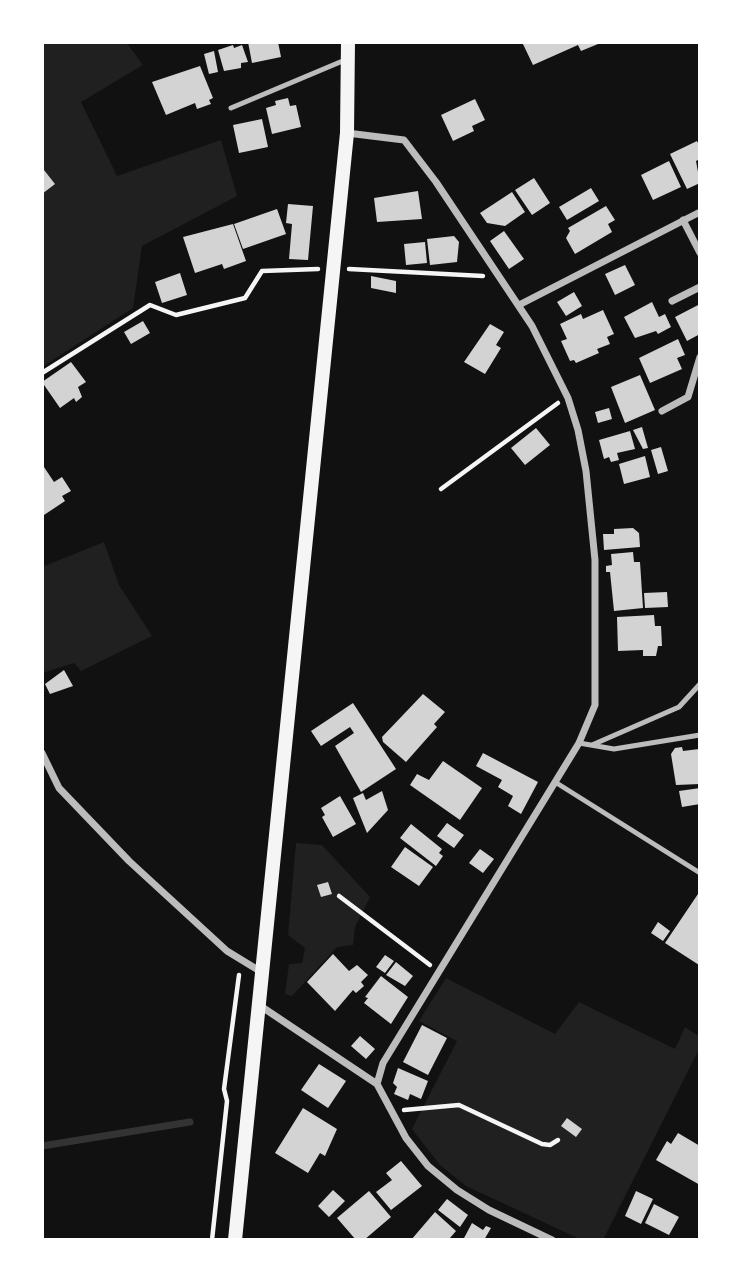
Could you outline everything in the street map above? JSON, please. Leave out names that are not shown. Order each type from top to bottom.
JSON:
[{"type":"main road","points":[[235,1240],[347,133],[348,42]]},
{"type":"street","points":[[347,133],[404,140],[519,305],[568,398],[586,471],[595,560],[595,705],[579,743],[437,970],[383,1063],[377,1084]]},
{"type":"street","points":[[519,305],[700,212]]},
{"type":"street","points":[[683,220],[700,253]]},
{"type":"street","points":[[672,301],[700,287]]},
{"type":"street","points":[[662,411],[688,397],[700,357]]},
{"type":"street","points":[[42,753],[60,788],[110,841],[227,951],[263,973]]},
{"type":"street","points":[[259,1005],[377,1084],[389,1111],[428,1166],[457,1190],[489,1210],[552,1240]]},
{"type":"lane","points":[[231,108],[348,59]]},
{"type":"lane","points":[[592,745],[680,707],[700,684]]},
{"type":"lane","points":[[579,743],[614,749],[700,735]]},
{"type":"lane","points":[[555,782],[700,873]]},
{"type":"path","points":[[349,269],[485,276],[498,272]]},
{"type":"path","points":[[42,373],[150,305],[176,315],[245,298],[262,271],[333,270]]},
{"type":"path","points":[[441,489],[568,398]]},
{"type":"path","points":[[339,895],[437,970]]},
{"type":"path","points":[[212,1240],[227,1101],[224,1089],[241,960]]},
{"type":"path","points":[[389,1111],[459,1105],[542,1144],[550,1145],[558,1140]]},
{"type":"shaded area","points":[[42,42],[126,42],[143,65],[81,102],[117,176],[221,140],[237,196],[142,246],[133,308],[42,367]]},
{"type":"shaded area","points":[[104,542],[119,585],[152,636],[81,671],[74,663],[42,673],[42,567]]},
{"type":"shaded area","points":[[296,843],[322,845],[370,897],[355,927],[353,945],[337,947],[292,996],[285,994],[289,964],[302,963],[305,948],[288,935]]},
{"type":"shaded area","points":[[446,978],[555,1034],[579,1002],[675,1049],[685,1027],[700,1037],[700,1047],[603,1240],[582,1240],[466,1186],[440,1165],[412,1129],[457,1041],[419,1021]]},
{"type":"building","points":[[248,42],[278,42],[281,57],[252,63]]},
{"type":"building","points":[[522,42],[603,42],[581,51],[578,45],[533,65]]},
{"type":"building","points":[[233,45],[234,48],[242,45],[248,62],[241,63],[241,68],[224,71],[218,50]]},
{"type":"building","points":[[214,51],[218,72],[209,74],[204,54]]},
{"type":"building","points":[[200,66],[213,98],[209,100],[211,104],[197,109],[195,103],[166,115],[152,82]]},
{"type":"building","points":[[288,98],[290,106],[296,105],[301,127],[272,134],[266,108],[276,105],[275,101]]},
{"type":"building","points":[[475,99],[485,120],[472,126],[474,131],[453,141],[441,115]]},
{"type":"building","points":[[262,119],[268,147],[239,153],[233,125]]},
{"type":"building","points":[[697,141],[700,147],[700,159],[696,161],[700,183],[687,189],[670,154]]},
{"type":"building","points":[[669,161],[681,187],[653,200],[641,175]]},
{"type":"building","points":[[44,170],[55,184],[42,194],[42,172]]},
{"type":"building","points":[[534,178],[550,203],[532,215],[515,190]]},
{"type":"building","points":[[591,188],[599,201],[567,220],[559,207]]},
{"type":"building","points":[[418,191],[422,219],[377,222],[374,198]]},
{"type":"building","points":[[512,192],[525,212],[505,226],[487,223],[480,213]]},
{"type":"building","points":[[288,204],[313,206],[308,260],[289,259],[292,224],[286,223]]},
{"type":"building","points":[[606,206],[615,220],[608,224],[612,232],[575,254],[566,238],[570,231],[568,228]]},
{"type":"building","points":[[277,209],[286,234],[243,249],[234,224]]},
{"type":"building","points":[[233,224],[246,261],[224,269],[222,264],[195,273],[183,237]]},
{"type":"building","points":[[504,231],[524,259],[509,269],[490,241]]},
{"type":"building","points":[[454,236],[459,242],[457,262],[430,265],[427,239]]},
{"type":"building","points":[[425,242],[427,263],[406,265],[404,244]]},
{"type":"building","points":[[625,265],[635,285],[615,295],[605,274]]},
{"type":"building","points":[[180,273],[187,295],[162,303],[155,282]]},
{"type":"building","points":[[371,276],[396,281],[396,293],[371,288]]},
{"type":"building","points":[[574,292],[582,306],[566,316],[557,302]]},
{"type":"building","points":[[652,302],[659,317],[665,314],[671,327],[658,334],[656,331],[635,338],[624,317]]},
{"type":"building","points":[[700,304],[700,334],[687,341],[675,317]]},
{"type":"building","points":[[603,310],[614,334],[607,337],[610,344],[597,349],[599,353],[576,363],[574,360],[570,361],[561,341],[567,339],[560,324],[581,314],[583,319]]},
{"type":"building","points":[[143,321],[150,333],[131,344],[124,332]]},
{"type":"building","points":[[490,324],[504,332],[496,345],[501,348],[485,374],[464,362]]},
{"type":"building","points":[[678,339],[685,355],[677,358],[682,369],[650,383],[639,358]]},
{"type":"building","points":[[71,362],[86,382],[78,387],[82,397],[76,402],[74,398],[60,408],[42,382]]},
{"type":"building","points":[[640,375],[655,410],[625,423],[611,387]]},
{"type":"building","points":[[609,408],[612,419],[598,423],[595,412]]},
{"type":"building","points":[[642,427],[648,448],[643,449],[633,430]]},
{"type":"building","points":[[536,428],[550,445],[525,465],[511,448]]},
{"type":"building","points":[[630,431],[635,449],[617,453],[619,460],[611,462],[609,457],[604,459],[599,440]]},
{"type":"building","points":[[661,447],[668,471],[658,474],[651,450]]},
{"type":"building","points":[[645,456],[650,477],[624,484],[619,464]]},
{"type":"building","points":[[42,464],[54,482],[62,477],[71,491],[62,496],[65,501],[44,515]]},
{"type":"building","points":[[633,528],[639,533],[640,547],[604,550],[603,534],[614,534],[614,529]]},
{"type":"building","points":[[633,552],[634,562],[640,562],[643,608],[614,611],[610,572],[606,572],[606,566],[612,565],[611,554]]},
{"type":"building","points":[[667,592],[668,607],[645,608],[644,593]]},
{"type":"building","points":[[654,615],[655,626],[661,626],[662,646],[658,646],[656,656],[643,656],[643,650],[618,651],[617,617]]},
{"type":"building","points":[[64,670],[73,686],[50,694],[45,684]]},
{"type":"building","points":[[423,694],[445,712],[434,724],[437,727],[406,762],[383,742],[382,737]]},
{"type":"building","points":[[353,703],[396,769],[361,792],[335,746],[354,733],[350,727],[321,746],[311,731]]},
{"type":"building","points":[[682,747],[683,751],[699,749],[700,784],[676,785],[671,754],[675,748]]},
{"type":"building","points":[[483,753],[538,782],[521,814],[508,806],[513,796],[498,787],[502,780],[476,766]]},
{"type":"building","points":[[443,761],[482,788],[460,820],[410,785],[417,774],[429,780]]},
{"type":"building","points":[[700,788],[700,804],[682,807],[679,791]]},
{"type":"building","points":[[382,791],[388,810],[367,833],[353,798],[363,793],[366,800]]},
{"type":"building","points":[[340,796],[356,824],[333,837],[322,817],[325,815],[321,808]]},
{"type":"building","points":[[447,823],[464,835],[454,848],[437,836]]},
{"type":"building","points":[[411,824],[442,849],[439,853],[443,856],[436,866],[400,838]]},
{"type":"building","points":[[405,847],[433,867],[419,886],[391,867]]},
{"type":"building","points":[[480,849],[494,859],[483,873],[469,863]]},
{"type":"building","points":[[328,882],[332,894],[321,897],[317,885]]},
{"type":"building","points":[[700,891],[700,963],[699,965],[665,943]]},
{"type":"building","points":[[658,922],[670,931],[663,941],[651,933]]},
{"type":"building","points":[[333,954],[349,971],[357,965],[368,975],[361,982],[364,986],[356,993],[353,990],[335,1011],[307,982]]},
{"type":"building","points":[[385,955],[394,961],[385,973],[376,967]]},
{"type":"building","points":[[396,962],[413,976],[405,986],[386,975]]},
{"type":"building","points":[[381,976],[408,997],[391,1024],[364,1003],[368,998],[365,997]]},
{"type":"building","points":[[422,1025],[447,1038],[428,1075],[403,1062]]},
{"type":"building","points":[[360,1036],[375,1049],[366,1059],[351,1046]]},
{"type":"building","points":[[319,1064],[346,1081],[328,1108],[301,1090]]},
{"type":"building","points":[[398,1068],[428,1081],[421,1099],[410,1094],[408,1100],[394,1094],[397,1087],[393,1083]]},
{"type":"building","points":[[303,1108],[337,1129],[325,1156],[320,1153],[308,1173],[275,1153]]},
{"type":"building","points":[[567,1118],[582,1129],[576,1137],[561,1126]]},
{"type":"building","points":[[678,1133],[700,1146],[700,1185],[656,1160],[667,1141],[671,1144]]},
{"type":"building","points":[[401,1161],[422,1186],[391,1210],[376,1192],[392,1180],[386,1173]]},
{"type":"building","points":[[333,1190],[345,1201],[329,1217],[318,1206]]},
{"type":"building","points":[[369,1191],[391,1217],[364,1240],[356,1240],[337,1218]]},
{"type":"building","points":[[636,1191],[653,1199],[641,1224],[625,1216]]},
{"type":"building","points":[[447,1199],[468,1215],[460,1227],[438,1210]]},
{"type":"building","points":[[654,1204],[679,1217],[669,1235],[645,1223]]},
{"type":"building","points":[[435,1212],[456,1231],[450,1238],[452,1240],[411,1240]]},
{"type":"building","points":[[472,1223],[483,1230],[486,1226],[491,1228],[484,1240],[463,1240]]},
{"type":"waterway","points":[[42,1146],[190,1122]]}]
